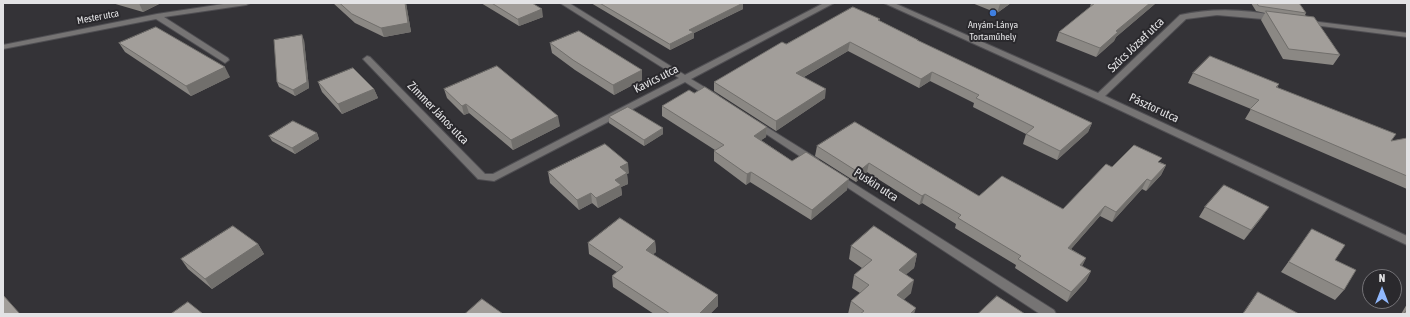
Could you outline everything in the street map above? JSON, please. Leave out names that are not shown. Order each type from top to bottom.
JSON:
[{"type":"street","name":"Mester utca","points":[[3,47],[157,16],[246,3]]},
{"type":"street","points":[[564,3],[720,100]]},
{"type":"street","name":"Kavics utca","points":[[494,178],[830,3]]},
{"type":"street","name":"Pásztor utca","points":[[888,3],[1099,96],[1407,241]]},
{"type":"street","name":"Szűcs József utca","points":[[1099,96],[1183,17],[1196,13],[1215,12],[1286,20]]},
{"type":"street","points":[[157,16],[225,60]]},
{"type":"street","points":[[1301,22],[1407,35]]},
{"type":"street","name":"Zimmer János utca","points":[[367,59],[482,177],[494,178]]},
{"type":"street","name":"Puskin utca","points":[[746,117],[1050,314]]},
{"type":"building","points":[[340,3],[405,3],[408,23],[381,28],[352,14]]},
{"type":"building","points":[[492,3],[532,3],[542,9],[518,19]]},
{"type":"building","points":[[600,3],[743,3],[689,30],[694,32],[670,44]]},
{"type":"building","points":[[1095,3],[1150,3],[1116,31],[1118,32],[1100,48],[1059,32]]},
{"type":"building","points":[[1257,3],[1299,3],[1306,13],[1259,6]]},
{"type":"building","points":[[853,7],[880,19],[878,20],[917,40],[1092,123],[1060,151],[1026,134],[1034,127],[976,98],[979,95],[932,72],[921,79],[850,42],[796,73],[826,89],[776,121],[714,82],[782,42],[786,44]]},
{"type":"building","points":[[1266,11],[1314,17],[1340,55],[1289,49]]},
{"type":"building","points":[[156,27],[225,67],[186,86],[119,43]]},
{"type":"building","points":[[579,31],[642,70],[613,85],[573,60],[550,43]]},
{"type":"building","points":[[302,35],[307,82],[293,90],[277,82],[274,40]]},
{"type":"building","points":[[1210,56],[1279,84],[1276,87],[1396,134],[1391,141],[1407,138],[1407,176],[1250,109],[1259,100],[1193,73]]},
{"type":"building","points":[[497,66],[558,116],[511,140],[466,104],[462,106],[444,89]]},
{"type":"building","points":[[353,68],[374,89],[338,104],[318,82]]},
{"type":"building","points":[[705,87],[767,127],[754,136],[792,161],[806,152],[849,179],[812,210],[751,172],[747,174],[714,151],[724,145],[662,106],[689,90],[694,93]]},
{"type":"building","points":[[628,107],[663,128],[644,140],[609,117]]},
{"type":"building","points":[[293,121],[317,133],[292,148],[269,136]]},
{"type":"building","points":[[855,122],[979,196],[1002,176],[1063,209],[1106,164],[1112,167],[1134,145],[1162,158],[1158,162],[1166,165],[1151,181],[1147,179],[1116,212],[1105,206],[1068,248],[1086,258],[1080,265],[1091,271],[1071,292],[1018,259],[1021,256],[958,218],[961,215],[925,194],[922,196],[869,163],[858,172],[817,146]]},
{"type":"building","points":[[605,144],[628,163],[620,167],[627,173],[615,180],[621,185],[596,198],[591,193],[577,200],[548,172]]},
{"type":"building","points":[[1224,185],[1269,207],[1251,230],[1205,207]]},
{"type":"building","points":[[620,218],[655,241],[646,250],[718,295],[699,314],[670,314],[612,276],[623,267],[588,243]]},
{"type":"building","points":[[233,226],[258,244],[205,279],[181,259]]},
{"type":"building","points":[[874,226],[917,254],[899,270],[914,280],[897,295],[916,308],[910,314],[860,314],[864,311],[851,301],[869,285],[854,275],[872,260],[851,246]]},
{"type":"building","points":[[1312,229],[1345,245],[1335,260],[1356,270],[1344,290],[1289,262]]},
{"type":"building","points":[[1258,292],[1299,314],[1243,314]]},
{"type":"building","points":[[3,295],[20,314],[3,314]]},
{"type":"building","points":[[997,296],[1025,314],[978,314]]},
{"type":"building","points":[[482,299],[503,314],[465,314]]},
{"type":"building","points":[[188,302],[203,314],[171,314]]},
{"type":"place","name":"Anyám-Lánya Tortaműhely","points":[[993,13]]}]
